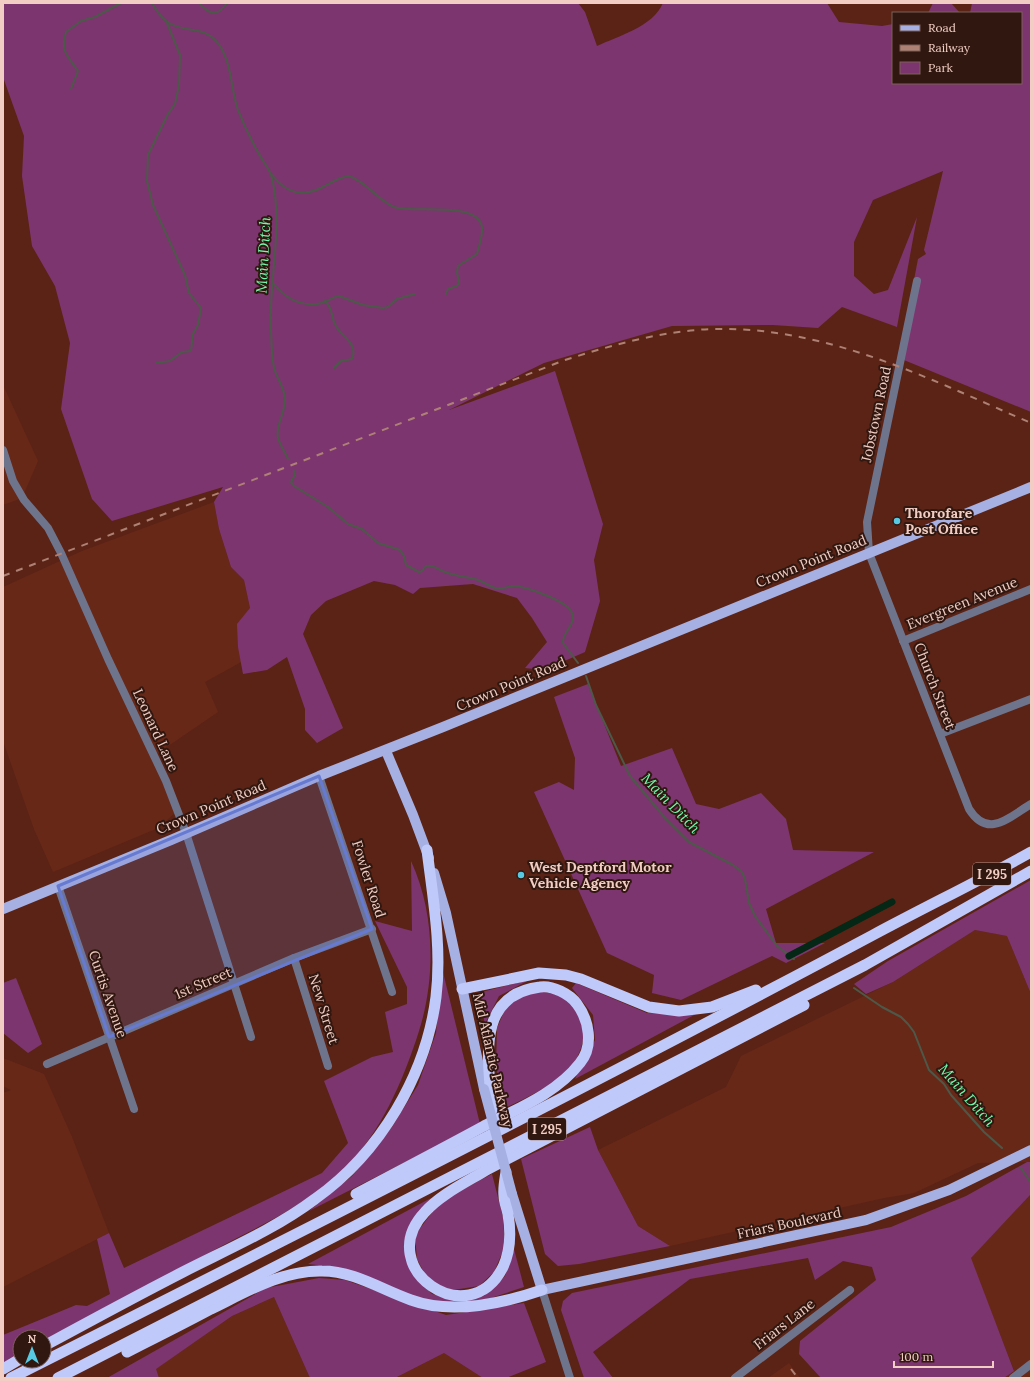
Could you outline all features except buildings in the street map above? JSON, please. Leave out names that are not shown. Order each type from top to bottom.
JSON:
[{"type":"highway","points":[[52,1342],[277,1224],[316,1199],[348,1171],[366,1152],[391,1117],[416,1072],[433,1017],[437,988],[439,942],[427,850]]},
{"type":"highway","name":"I 295","points":[[11,1378],[723,1015],[1031,852]]},
{"type":"highway","name":"I 295","points":[[58,1378],[826,985],[942,922],[1031,871]]},
{"type":"highway","points":[[462,989],[538,974],[566,975],[581,979],[649,1007],[679,1011],[707,1008],[733,1000],[756,990],[908,908],[951,893]]},
{"type":"highway","points":[[506,1171],[509,1247],[503,1266],[493,1282],[477,1292],[458,1296],[439,1292],[424,1282],[416,1270],[410,1249],[410,1238],[413,1229],[424,1212],[439,1200],[488,1169],[807,1003],[826,985]]},
{"type":"highway","points":[[164,1300],[178,1286],[523,1106],[565,1079],[582,1062],[589,1042],[588,1028],[583,1013],[573,999],[561,992],[543,986],[525,989],[508,998],[496,1012],[490,1028],[488,1047],[487,1088],[492,1118]]},
{"type":"highway","points":[[66,1378],[86,1372],[260,1285],[292,1274],[322,1271],[345,1274],[411,1300],[435,1307],[451,1308],[526,1295],[542,1290]]},
{"type":"highway","points":[[3,1369],[12,1364]]},
{"type":"main road","name":"Crown Point Road","points":[[3,909],[319,776],[386,751],[1031,486]]},
{"type":"main road","name":"Mid Atlantic Parkway","points":[[386,751],[427,850],[446,913],[462,989],[487,1088]]},
{"type":"main road","name":"Mid Atlantic Parkway","points":[[492,1118],[506,1171]]},
{"type":"main road","name":"Friars Boulevard","points":[[542,1290],[866,1220],[949,1190],[1031,1150]]},
{"type":"main road","points":[[508,1195],[542,1290]]},
{"type":"street","name":"Jobstown Road","points":[[869,553],[867,522],[917,281]]},
{"type":"street","name":"Leonard Lane","points":[[3,450],[13,481],[24,500],[48,528],[61,553],[108,659],[166,781],[186,833],[233,985],[251,1037]]},
{"type":"street","name":"Church Street","points":[[869,553],[969,809],[975,818],[984,824],[1001,822],[1031,804]]},
{"type":"street","name":"Evergreen Avenue","points":[[903,641],[1031,589]]},
{"type":"street","points":[[940,734],[1031,699]]},
{"type":"street","name":"Fowler Road","points":[[319,776],[372,929],[392,992]]},
{"type":"street","name":"Curtis Avenue","points":[[58,886],[134,1109]]},
{"type":"street","name":"1st Street","points":[[47,1064],[294,958],[372,929]]},
{"type":"street","name":"New Street","points":[[294,958],[328,1066]]},
{"type":"street","points":[[542,1290],[570,1378]]},
{"type":"street","name":"Friars Lane","points":[[735,1378],[850,1290]]},
{"type":"street","points":[[1013,1378],[1031,1364]]},
{"type":"highlighted area","points":[[319,776],[372,929],[109,1037],[58,886]]},
{"type":"shaded area","points":[[3,385],[38,461],[22,498],[3,505]]},
{"type":"shaded area","points":[[214,502],[219,529],[231,567],[244,580],[250,608],[243,661],[205,682],[218,712],[152,757],[177,811],[158,828],[53,872],[34,829],[3,741],[3,587],[82,551]]},
{"type":"shaded area","points":[[975,930],[1007,936],[1031,994],[1031,1162],[978,1163],[914,1193],[884,1198],[670,1246],[638,1226],[598,1150],[726,1087],[741,1056],[893,982]]},
{"type":"shaded area","points":[[3,1058],[44,1074],[72,1137],[109,1233],[3,1287],[3,1093],[11,1090],[3,1086]]},
{"type":"shaded area","points":[[1031,1194],[1031,1378],[1004,1378],[1014,1370],[970,1258]]},
{"type":"shaded area","points":[[274,1297],[310,1378],[159,1378],[155,1369],[232,1316]]},
{"type":"shaded area","points":[[444,1353],[483,1378],[395,1378]]},
{"type":"shaded area","points":[[789,1363],[800,1378],[768,1378]]},
{"type":"green space","points":[[3,3],[578,3],[585,12],[597,46],[643,25],[658,11],[663,3],[827,3],[839,22],[882,26],[892,24],[892,84],[1022,84],[1022,12],[970,12],[972,3],[1031,3],[1031,412],[899,358],[918,259],[926,254],[924,250],[943,171],[873,200],[854,242],[854,276],[874,294],[888,290],[917,217],[897,327],[842,307],[818,328],[773,325],[672,326],[544,363],[449,410],[555,371],[603,524],[594,560],[600,601],[585,652],[544,670],[525,668],[547,642],[517,598],[473,584],[420,588],[413,594],[395,585],[374,581],[326,601],[311,615],[303,634],[343,728],[317,743],[305,730],[305,709],[287,657],[267,670],[243,674],[238,647],[237,624],[250,608],[244,580],[231,567],[219,529],[214,502],[223,487],[112,521],[92,499],[61,409],[70,343],[55,286],[32,246],[22,176],[24,136],[3,77]]},
{"type":"green space","points":[[933,3],[951,3],[959,12],[928,12]]},
{"type":"green space","points":[[588,684],[621,766],[672,748],[696,804],[719,809],[761,793],[786,819],[793,850],[874,852],[766,909],[776,943],[825,943],[786,963],[772,956],[681,1000],[652,993],[654,975],[607,953],[534,792],[559,782],[574,790],[575,758],[554,697]]},
{"type":"green space","points":[[411,861],[419,881],[429,923],[430,967],[425,1010],[406,1069],[380,1123],[369,1140],[343,1170],[314,1194],[282,1214],[52,1337],[52,1329],[18,1329],[76,1305],[87,1306],[110,1294],[97,1239],[109,1233],[124,1268],[322,1173],[348,1143],[324,1081],[372,1057],[393,1052],[385,1012],[407,1004],[407,987],[375,921],[412,931]]},
{"type":"green space","points":[[1031,880],[1031,994],[1007,936],[975,930],[893,982],[866,994],[854,984],[888,961]]},
{"type":"green space","points":[[442,968],[480,1124],[309,1211],[352,1176],[392,1127],[418,1085],[436,1033]]},
{"type":"green space","points":[[16,978],[42,1044],[28,1053],[3,1033],[3,983]]},
{"type":"green space","points":[[529,980],[499,996],[485,1024],[478,993]]},
{"type":"green space","points":[[576,983],[647,1013],[696,1014],[575,1079],[595,1040],[593,1015],[572,988]]},
{"type":"green space","points":[[533,991],[558,995],[571,1002],[578,1010],[584,1029],[581,1049],[570,1068],[557,1080],[507,1107],[496,1068],[497,1028],[507,1005]]},
{"type":"green space","points":[[590,1127],[598,1150],[638,1226],[670,1246],[579,1264],[558,1266],[545,1254],[521,1159]]},
{"type":"green space","points":[[1027,1162],[1031,1162],[1031,1194],[971,1258],[1014,1371],[1004,1378],[821,1378],[799,1354],[800,1341],[876,1280],[872,1267],[843,1261],[815,1280],[808,1258],[690,1279],[593,1352],[613,1378],[584,1378],[561,1310],[563,1301],[572,1293],[891,1227],[966,1196]]},
{"type":"green space","points":[[492,1174],[503,1217],[505,1246],[494,1272],[479,1286],[453,1290],[429,1282],[417,1259],[415,1235],[434,1210],[447,1198]]},
{"type":"green space","points":[[431,1198],[413,1220],[405,1240],[405,1259],[415,1277],[432,1294],[454,1300],[484,1296],[505,1276],[514,1249],[524,1287],[491,1298],[456,1304],[417,1298],[327,1266],[308,1264]]},
{"type":"green space","points":[[319,1278],[345,1280],[446,1315],[524,1303],[546,1362],[506,1378],[483,1378],[444,1353],[395,1378],[310,1378],[274,1297],[232,1316],[156,1369],[159,1378],[107,1378],[266,1288]]},
{"type":"green space","points":[[12,1331],[12,1358],[3,1363],[3,1335]]},
{"type":"waterway","points":[[71,89],[78,71],[66,53],[64,44],[66,32],[81,21],[95,17],[121,3]]},
{"type":"waterway","name":"Main Ditch","points":[[152,3],[162,17],[169,23],[182,28],[202,32],[214,39],[220,46],[227,61],[238,110],[245,127],[272,178],[276,216],[271,313],[272,352],[276,374],[284,392],[285,399],[284,409],[277,433],[288,459]]},
{"type":"waterway","points":[[199,3],[206,10],[213,13],[220,11],[227,3]]},
{"type":"waterway","points":[[156,363],[170,361],[182,352],[191,351],[193,334],[198,325],[201,308],[189,293],[185,275],[153,205],[147,181],[148,155],[168,114],[175,104],[179,85],[180,55],[167,23]]},
{"type":"waterway","points":[[272,175],[290,190],[303,193],[317,190],[339,179],[349,176],[361,182],[382,200],[394,207],[403,209],[457,211],[469,213],[478,219],[482,230],[477,254],[458,266],[457,272],[459,283],[457,286],[448,289],[446,294]]},
{"type":"waterway","points":[[273,283],[288,297],[300,303],[307,304],[322,303],[339,296],[363,305],[383,308],[388,307],[397,299],[415,294]]},
{"type":"waterway","points":[[325,301],[332,312],[337,329],[348,340],[353,348],[352,359],[341,361],[334,368]]},
{"type":"waterway","name":"Main Ditch","points":[[294,471],[295,475],[291,482],[294,486],[328,507],[348,524],[362,529],[378,543],[400,550],[404,556],[406,565],[419,572],[426,566],[431,566],[449,573],[478,580],[497,589],[512,586],[536,591],[555,599],[569,608],[572,613],[573,621],[563,639],[563,643],[578,663]]},
{"type":"waterway","name":"Main Ditch","points":[[586,676],[596,705],[630,776],[665,818],[689,842],[733,865],[742,872],[745,879],[749,903],[755,916],[777,946],[794,959]]},
{"type":"waterway","points":[[789,956],[892,902]]},
{"type":"waterway","name":"Main Ditch","points":[[854,988],[882,1007],[901,1017],[908,1024],[914,1032],[929,1070],[944,1084],[951,1095],[984,1132],[1002,1148]]},
{"type":"waterway","name":"Main Ditch","points":[[1021,1168],[1031,1183]]},
{"type":"railway","points":[[3,576],[565,360],[619,344],[693,330],[755,330],[796,336],[837,346],[876,358],[916,373],[1031,423]]},
{"type":"railway","points":[[791,1369],[798,1378]]},
{"type":"place","name":"Thorofare Post Office","points":[[897,521]]},
{"type":"place","name":"West Deptford Motor Vehicle Agency","points":[[521,875]]}]
